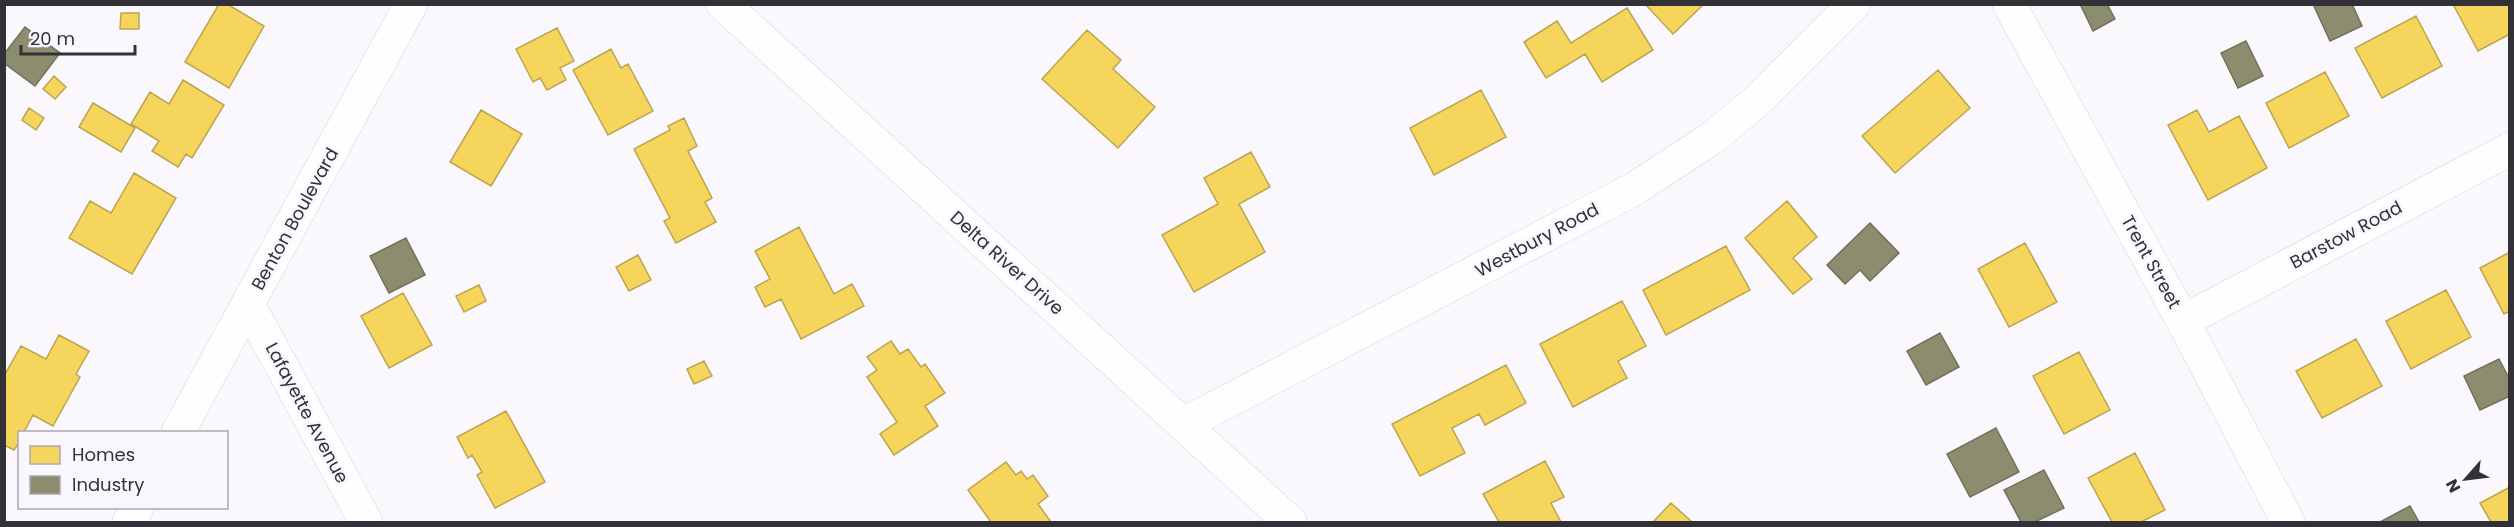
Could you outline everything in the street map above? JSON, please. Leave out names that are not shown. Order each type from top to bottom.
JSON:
[{"type":"street","name":"Benton Boulevard","points":[[179,431],[411,4]]},
{"type":"street","name":"Delta River Drive","points":[[723,4],[1290,522]]},
{"type":"street","name":"Westbury Road","points":[[1184,424],[1634,189],[1712,138],[1758,100],[1854,4]]},
{"type":"street","name":"Trent Street","points":[[2009,4],[2183,321],[2288,522]]},
{"type":"street","name":"Barstow Road","points":[[2183,321],[2510,149]]},
{"type":"street","name":"Lafayette Avenue","points":[[248,304],[366,522]]},
{"type":"building: Homes","points":[[219,4],[227,4],[264,26],[229,88],[185,62]]},
{"type":"building: Homes","points":[[1645,4],[1704,4],[1673,34]]},
{"type":"building: Homes","points":[[2453,4],[2510,4],[2510,34],[2478,51]]},
{"type":"building: Homes","points":[[1627,8],[1653,50],[1602,82],[1585,54],[1546,78],[1524,42],[1557,21],[1571,43]]},
{"type":"building: Homes","points":[[121,13],[139,13],[139,29],[120,29]]},
{"type":"building: Homes","points":[[2416,16],[2442,66],[2382,98],[2355,48]]},
{"type":"building: Homes","points":[[557,28],[574,61],[560,68],[566,80],[547,90],[540,78],[533,82],[516,49]]},
{"type":"building: Homes","points":[[1087,30],[1121,60],[1113,69],[1155,107],[1118,148],[1042,79]]},
{"type":"building: Homes","points":[[611,49],[621,68],[628,64],[653,111],[608,135],[573,70]]},
{"type":"building: Homes","points":[[1938,70],[1970,108],[1895,173],[1862,136]]},
{"type":"building: Homes","points":[[2325,72],[2349,116],[2289,148],[2266,103]]},
{"type":"building: Homes","points":[[54,76],[66,87],[55,99],[43,89]]},
{"type":"building: Homes","points":[[183,80],[224,105],[192,158],[186,154],[178,167],[152,151],[159,141],[131,124],[150,92],[169,104]]},
{"type":"building: Homes","points":[[1481,90],[1506,137],[1434,175],[1410,128]]},
{"type":"building: Homes","points":[[93,103],[135,128],[121,152],[79,127]]},
{"type":"building: Homes","points":[[29,108],[44,118],[36,130],[22,120]]},
{"type":"building: Homes","points":[[481,110],[522,134],[491,186],[450,162]]},
{"type":"building: Homes","points":[[2197,110],[2209,132],[2239,116],[2267,168],[2208,200],[2168,125]]},
{"type":"building: Homes","points":[[684,118],[697,146],[688,151],[712,198],[705,202],[716,222],[676,243],[664,221],[670,218],[634,149],[670,130],[668,126]]},
{"type":"building: Homes","points":[[1251,152],[1270,187],[1239,204],[1265,252],[1194,292],[1162,235],[1218,204],[1204,178]]},
{"type":"building: Homes","points":[[134,173],[176,198],[132,274],[69,238],[90,201],[111,213]]},
{"type":"building: Homes","points":[[1787,201],[1817,237],[1793,258],[1812,279],[1793,294],[1745,238]]},
{"type":"building: Homes","points":[[799,227],[834,294],[852,284],[864,306],[801,339],[781,299],[765,307],[755,287],[770,279],[755,251]]},
{"type":"building: Homes","points":[[2025,243],[2057,302],[2009,327],[1978,269]]},
{"type":"building: Homes","points":[[1726,246],[1750,290],[1666,335],[1643,290]]},
{"type":"building: Homes","points":[[2510,252],[2510,311],[2504,314],[2480,268]]},
{"type":"building: Homes","points":[[638,255],[651,280],[629,291],[616,267]]},
{"type":"building: Homes","points":[[479,285],[486,301],[464,312],[456,296]]},
{"type":"building: Homes","points":[[2446,290],[2471,337],[2411,369],[2386,321]]},
{"type":"building: Homes","points":[[403,293],[432,345],[389,368],[361,316]]},
{"type":"building: Homes","points":[[1622,301],[1646,346],[1618,361],[1627,378],[1573,407],[1540,344]]},
{"type":"building: Homes","points":[[59,335],[89,351],[76,374],[80,377],[53,426],[33,415],[25,431],[18,431],[18,444],[14,450],[4,445],[4,376],[21,346],[46,359]]},
{"type":"building: Homes","points":[[2356,339],[2382,386],[2322,418],[2296,371]]},
{"type":"building: Homes","points":[[891,341],[900,354],[908,349],[921,367],[925,364],[945,393],[925,406],[938,426],[894,455],[880,434],[897,422],[867,377],[877,370],[867,357]]},
{"type":"building: Homes","points":[[2079,352],[2110,410],[2064,434],[2033,376]]},
{"type":"building: Homes","points":[[704,361],[712,376],[694,384],[687,369]]},
{"type":"building: Homes","points":[[1506,365],[1526,403],[1485,425],[1479,414],[1452,428],[1465,453],[1420,476],[1392,424]]},
{"type":"building: Homes","points":[[506,411],[545,482],[495,508],[477,475],[482,472],[472,455],[468,458],[457,437]]},
{"type":"building: Homes","points":[[2135,453],[2165,510],[2141,522],[2112,522],[2088,478]]},
{"type":"building: Homes","points":[[1545,461],[1564,497],[1551,503],[1561,522],[1499,522],[1483,494]]},
{"type":"building: Homes","points":[[1006,462],[1016,475],[1021,471],[1027,479],[1033,475],[1048,496],[1038,504],[1051,522],[991,522],[968,490]]},
{"type":"building: Homes","points":[[2510,487],[2510,522],[2491,522],[2480,503]]},
{"type":"building: Homes","points":[[1671,503],[1692,522],[1653,522]]},
{"type":"building: Industry","points":[[2080,4],[2107,4],[2115,19],[2093,31]]},
{"type":"building: Industry","points":[[2313,4],[2352,4],[2362,26],[2330,41]]},
{"type":"building: Industry","points":[[25,27],[60,53],[35,86],[4,63],[4,54]]},
{"type":"building: Industry","points":[[2246,41],[2263,76],[2238,88],[2221,53]]},
{"type":"building: Industry","points":[[1870,223],[1899,253],[1870,281],[1860,270],[1845,284],[1827,265]]},
{"type":"building: Industry","points":[[406,238],[425,275],[389,293],[370,256]]},
{"type":"building: Industry","points":[[1940,333],[1959,367],[1926,385],[1907,351]]},
{"type":"building: Industry","points":[[2499,359],[2510,380],[2510,396],[2480,410],[2464,376]]},
{"type":"building: Industry","points":[[1996,428],[2019,472],[1970,497],[1947,454]]},
{"type":"building: Industry","points":[[2044,470],[2064,508],[2035,522],[2021,522],[2004,490]]},
{"type":"building: Industry","points":[[2410,506],[2419,522],[2380,522]]}]
